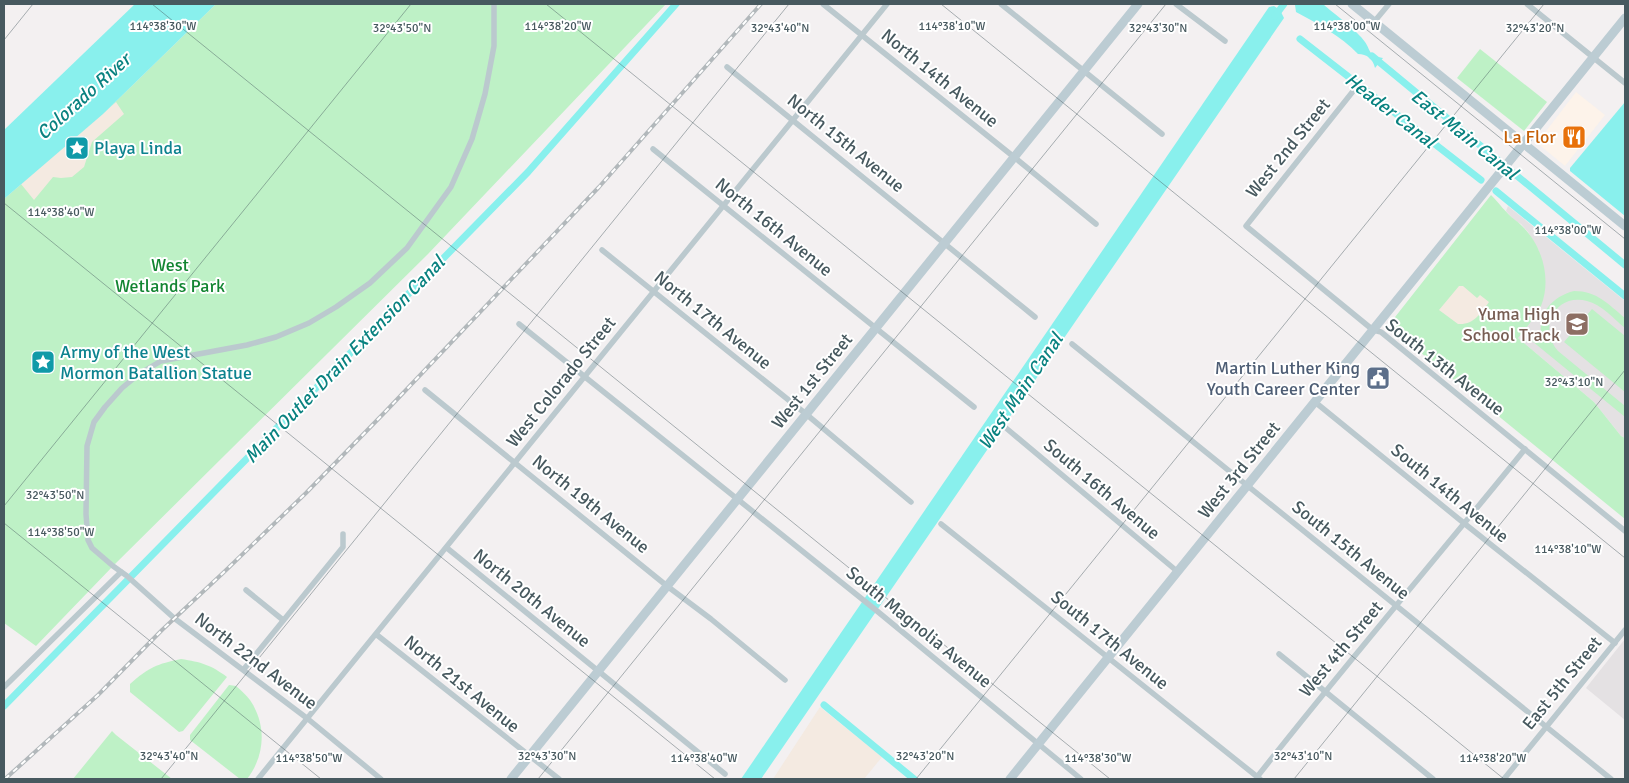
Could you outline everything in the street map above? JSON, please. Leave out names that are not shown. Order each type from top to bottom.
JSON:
[{"type":"main road","name":"West 1st Street","points":[[511,779],[1138,4]]},
{"type":"main road","points":[[1352,4],[1625,226]]},
{"type":"main road","name":"West 3rd Street","points":[[1010,779],[1625,18]]},
{"type":"street","name":"North 22nd Avenue","points":[[381,779],[244,669],[174,618],[92,548],[88,540],[86,514],[87,446],[94,422],[122,388],[139,374],[161,361],[247,345],[309,323],[370,283],[407,248],[451,187],[472,139],[485,94],[494,46],[494,4]]},
{"type":"street","name":"North 14th Avenue","points":[[824,4],[1014,157]]},
{"type":"street","name":"West Colorado Street","points":[[258,779],[887,4]]},
{"type":"street","points":[[1001,4],[1162,134]]},
{"type":"street","points":[[1176,4],[1225,41]]},
{"type":"street","points":[[1374,22],[1389,4]]},
{"type":"street","points":[[1527,4],[1625,83]]},
{"type":"street","name":"North 15th Avenue","points":[[727,67],[944,243]]},
{"type":"street","name":"West 2nd Street","points":[[1246,226],[1354,90]]},
{"type":"street","name":"North 16th Avenue","points":[[652,149],[724,205],[875,329]]},
{"type":"street","points":[[1014,157],[1096,224]]},
{"type":"street","name":"South 13th Avenue","points":[[1246,226],[1373,330],[1381,332],[1625,531]]},
{"type":"street","points":[[944,243],[1035,317]]},
{"type":"street","name":"North 17th Avenue","points":[[602,250],[806,414]]},
{"type":"street","name":"South Magnolia Avenue","points":[[519,324],[860,598],[878,610],[1081,779]]},
{"type":"street","points":[[875,329],[974,407]]},
{"type":"street","name":"South 15th Avenue","points":[[1072,344],[1611,779]]},
{"type":"street","name":"North 19th Avenue","points":[[425,390],[785,680]]},
{"type":"street","name":"South 14th Avenue","points":[[1315,402],[1464,524],[1615,643]]},
{"type":"street","points":[[806,414],[911,502]]},
{"type":"street","name":"South 16th Avenue","points":[[1006,428],[1178,572]]},
{"type":"street","name":"West 4th Street","points":[[1259,778],[1324,691],[1396,607],[1525,449]]},
{"type":"street","name":"South 17th Avenue","points":[[941,524],[1259,778]]},
{"type":"street","points":[[244,669],[343,547],[343,534]]},
{"type":"street","name":"North 20th Avenue","points":[[447,548],[725,774]]},
{"type":"street","points":[[4,687],[121,572]]},
{"type":"street","points":[[246,590],[283,620]]},
{"type":"street","name":"East 5th Street","points":[[1504,779],[1625,630]]},
{"type":"street","name":"North 21st Avenue","points":[[377,634],[559,779]]},
{"type":"street","points":[[1279,654],[1433,779]]},
{"type":"shaded area","points":[[1576,92],[1605,115],[1565,166],[1537,143]]},
{"type":"shaded area","name":"Yuma High School Track","points":[[1508,206],[1625,301],[1625,438],[1621,436],[1594,402],[1518,338],[1539,251],[1528,232],[1506,211]]},
{"type":"shaded area","points":[[1625,639],[1625,720],[1586,688]]},
{"type":"green space","name":"West Wetlands Park","points":[[216,4],[666,4],[428,254],[114,565],[36,646],[4,623],[4,199],[103,114]]},
{"type":"green space","points":[[1480,49],[1547,102],[1524,131],[1457,78]]},
{"type":"green space","points":[[1491,195],[1535,242],[1543,262],[1545,285],[1541,306],[1518,338],[1594,402],[1621,436],[1625,438],[1625,519],[1388,326]]},
{"type":"green space","points":[[1574,291],[1589,293],[1607,303],[1625,318],[1625,328],[1597,305],[1587,301],[1576,300],[1566,302],[1558,307],[1553,314],[1550,323],[1552,342],[1558,351],[1625,406],[1625,417],[1532,341],[1537,334],[1542,337],[1542,321],[1548,307],[1559,297]]},
{"type":"green space","points":[[1592,309],[1625,336],[1625,392],[1564,342]]},
{"type":"green space","points":[[181,659],[206,665],[227,677],[183,731],[179,732],[130,692],[130,684],[154,667]]},
{"type":"green space","points":[[229,685],[236,686],[250,700],[259,720],[261,730],[260,750],[253,770],[247,779],[240,779],[190,740],[190,735]]},
{"type":"green space","points":[[112,731],[116,735],[172,779],[73,779]]},
{"type":"sand","name":"Playa Linda","points":[[116,102],[124,114],[92,142],[84,167],[72,177],[53,177],[34,200],[21,184]]},
{"type":"sand","points":[[1459,286],[1463,286],[1477,298],[1480,295],[1489,302],[1476,318],[1464,324],[1458,324],[1439,310]]},
{"type":"sand","points":[[820,707],[882,757],[864,779],[773,779]]},
{"type":"water","name":"Colorado River","points":[[135,4],[216,4],[103,114],[4,199],[4,130]]},
{"type":"water","points":[[1284,4],[1323,4],[1361,37],[1373,56],[1383,58],[1375,68],[1369,58],[1358,54],[1337,36],[1296,12],[1295,5]]},
{"type":"water","points":[[1274,6],[1280,10],[1284,18],[761,779],[741,779],[1269,7]]},
{"type":"water","points":[[1625,102],[1625,216],[1570,171],[1570,168]]},
{"type":"waterway","name":"Main Outlet Drain Extension Canal","points":[[4,706],[528,172],[676,4]]},
{"type":"waterway","name":"West Main Canal","points":[[1275,16],[1284,4]]},
{"type":"waterway","name":"Header Canal","points":[[1300,39],[1481,180]]},
{"type":"waterway","name":"East Main Canal","points":[[1372,56],[1625,265]]},
{"type":"waterway","name":"Header Canal","points":[[1496,191],[1625,296]]},
{"type":"waterway","points":[[824,705],[914,779]]},
{"type":"railway","points":[[5,779],[98,695],[162,630],[306,493],[386,411],[599,187],[761,4]]},
{"type":"place","name":"La Flor","points":[[1574,137]]},
{"type":"place","name":"Playa Linda","points":[[77,148]]},
{"type":"place","name":"Yuma High School Track","points":[[1577,324]]},
{"type":"place","name":"Army of the West Mormon Batallion Statue","points":[[43,362]]},
{"type":"place","name":"Martin Luther King Youth Career Center","points":[[1378,378]]}]
